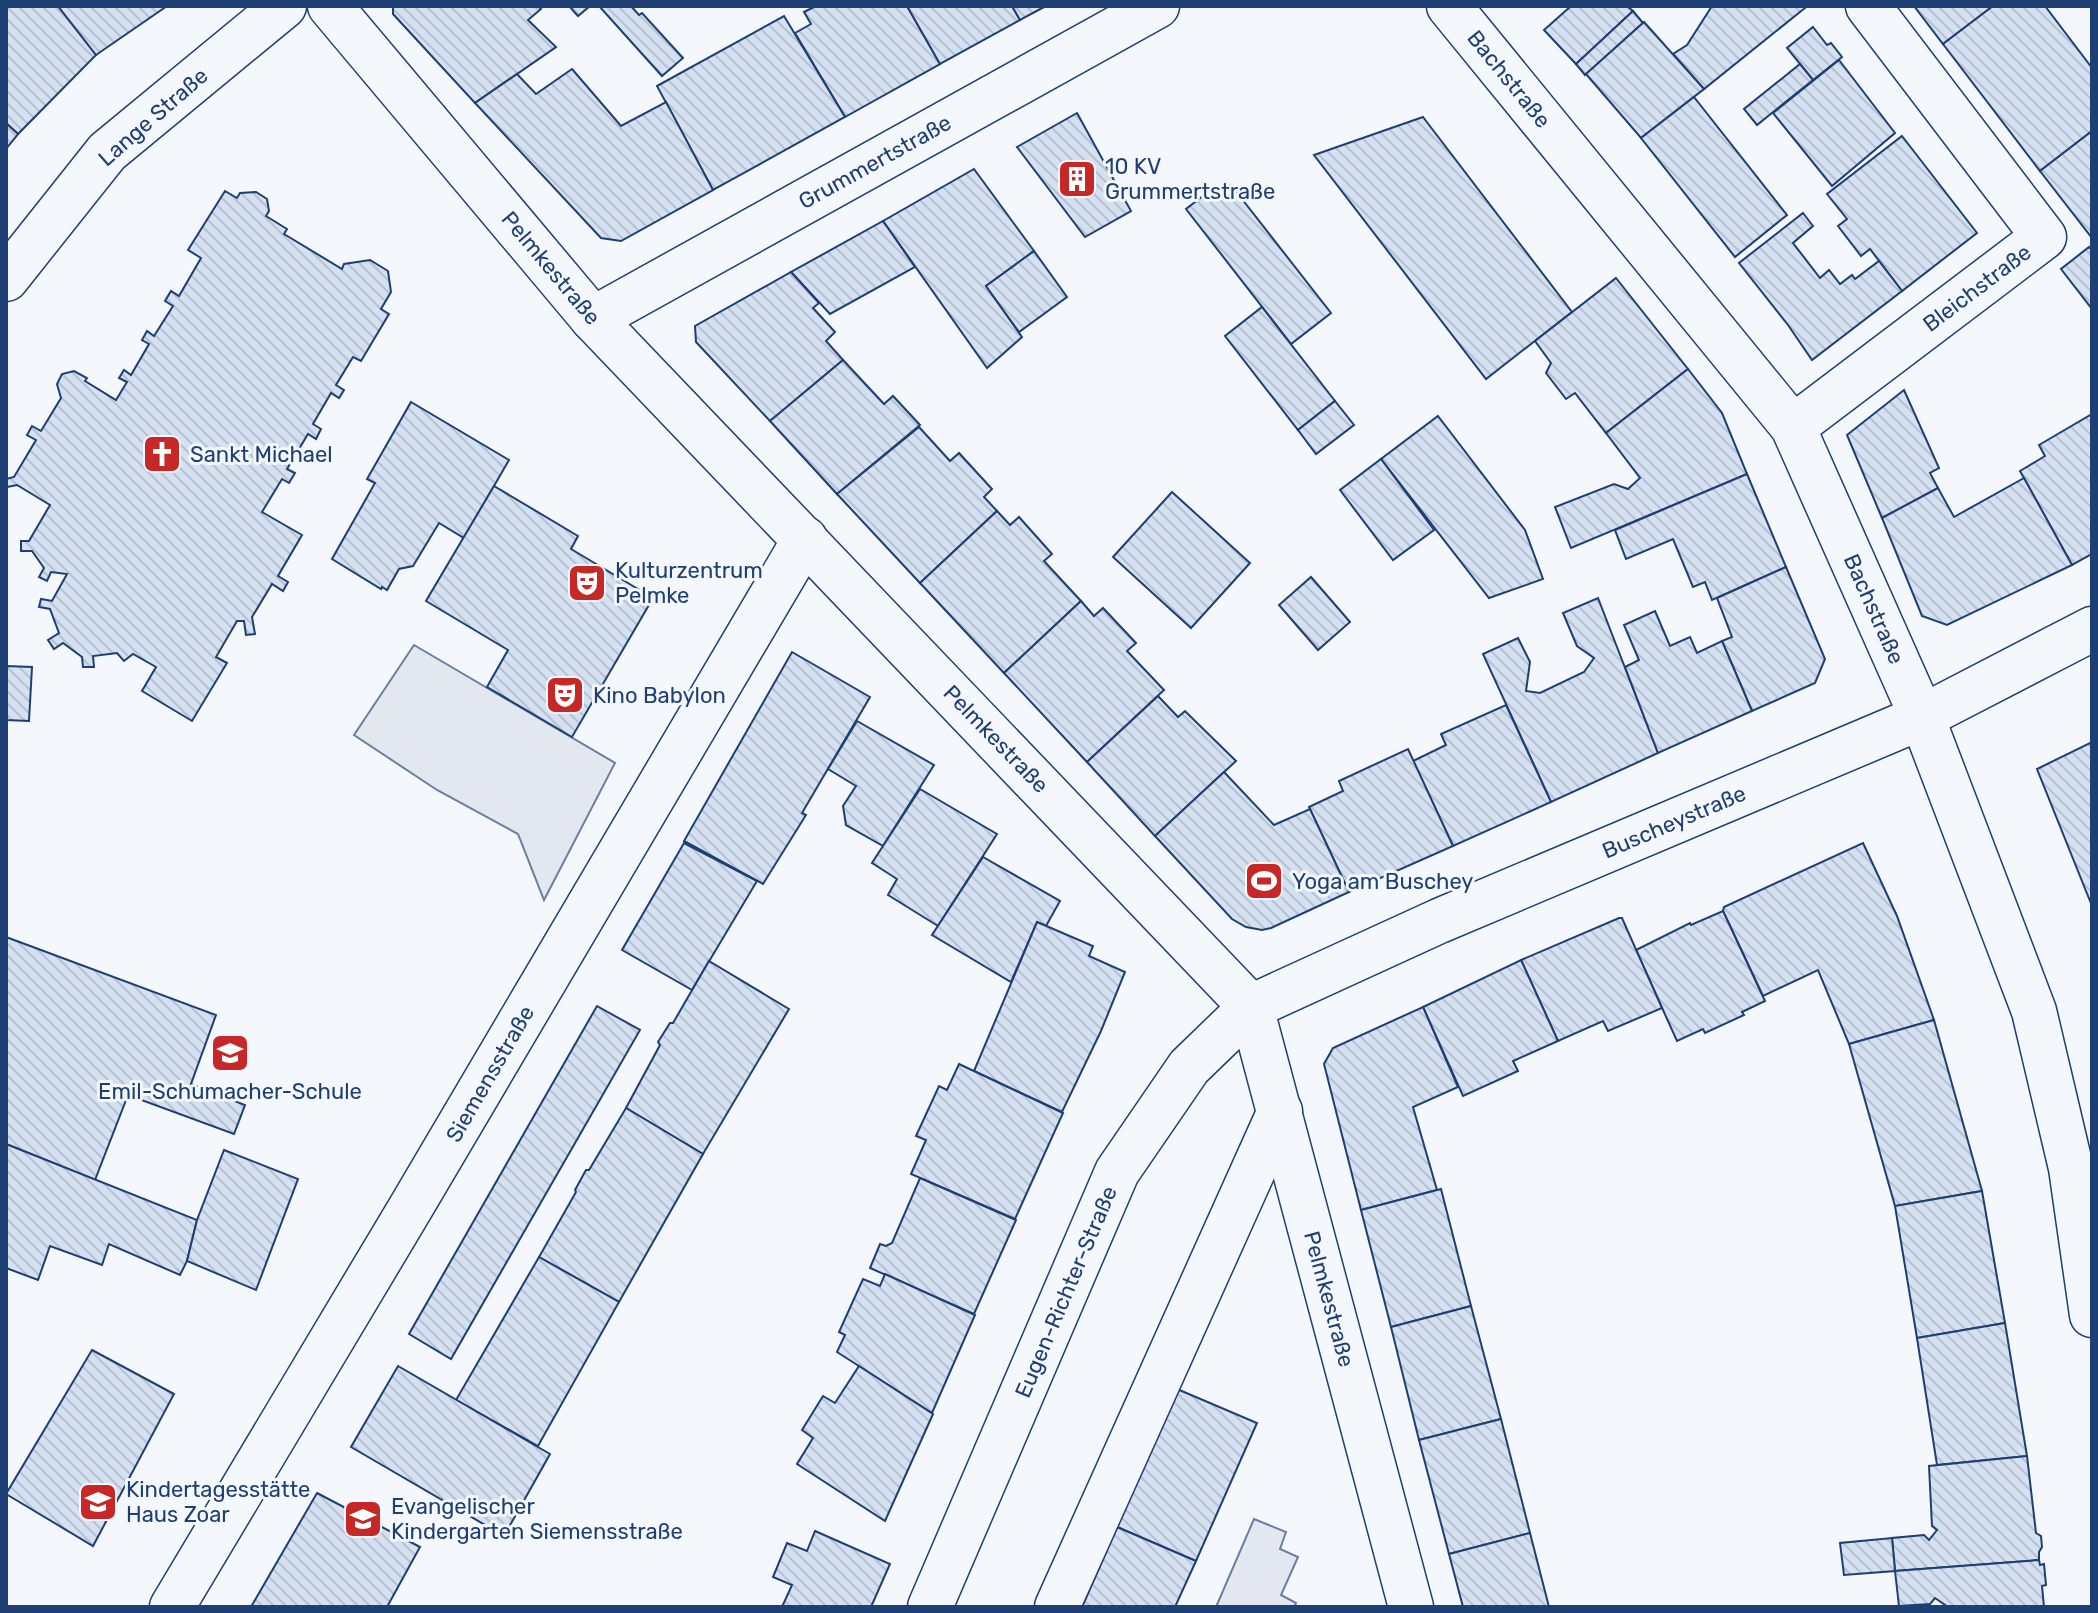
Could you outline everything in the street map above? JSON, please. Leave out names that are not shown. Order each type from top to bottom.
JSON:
[{"type":"street","name":"Lange Straße","points":[[6,279],[107,152],[284,6]]},
{"type":"street","name":"Pelmkestraße","points":[[330,6],[593,319],[1251,1007],[1411,1607]]},
{"type":"street","name":"Grummertstraße","points":[[593,319],[1157,6]]},
{"type":"street","name":"Bachstraße","points":[[1449,6],[1793,427],[1922,717],[2034,1011],[2071,1168],[2092,1315]]},
{"type":"street","name":"Bleichstraße","points":[[1793,427],[2044,237],[1868,6]]},
{"type":"street","name":"Siemensstraße","points":[[172,1607],[805,539]]},
{"type":"street","name":"Buscheystraße","points":[[1251,1007],[1439,921],[1922,717],[2092,629]]},
{"type":"street","name":"Eugen-Richter-Straße","points":[[930,1607],[1117,1172],[1189,1067],[1251,1007]]},
{"type":"street","points":[[1057,1607],[1280,1111]]},
{"type":"shaded area","points":[[414,645],[615,763],[544,900],[518,834],[437,790],[354,735]]},
{"type":"shaded area","points":[[1254,1519],[1286,1532],[1280,1549],[1298,1557],[1281,1595],[1296,1603],[1294,1607],[1216,1607]]},
{"type":"building","points":[[6,6],[58,6],[96,55],[18,134],[6,123]]},
{"type":"building","points":[[58,6],[167,6],[96,55]]},
{"type":"building","points":[[393,6],[538,6],[541,9],[528,20],[556,47],[475,103],[393,14]]},
{"type":"building","points":[[569,6],[590,6],[578,16]]},
{"type":"building","points":[[599,6],[631,6],[639,15],[642,13],[683,58],[662,76]]},
{"type":"building","points":[[816,6],[907,6],[940,64],[845,117],[795,33],[811,24],[804,12]]},
{"type":"building","points":[[907,6],[1012,6],[1020,20],[940,64]]},
{"type":"building","points":[[1012,6],[1046,6],[1020,20]]},
{"type":"building","points":[[1571,6],[1627,6],[1633,11],[1576,64],[1544,30]]},
{"type":"building","points":[[1712,6],[1805,8],[1704,89],[1673,54],[1687,45]]},
{"type":"building","points":[[1914,6],[1993,6],[1943,44]]},
{"type":"building","points":[[1993,6],[2045,6],[2092,68],[2092,131],[2040,171],[1943,44]]},
{"type":"building","points":[[1633,11],[1643,23],[1585,75],[1576,64]]},
{"type":"building","points":[[784,16],[845,117],[713,190],[657,86]]},
{"type":"building","points":[[1644,22],[1704,89],[1641,138],[1586,74]]},
{"type":"building","points":[[1813,27],[1827,45],[1831,43],[1842,57],[1813,80],[1787,48]]},
{"type":"building","points":[[1839,60],[1895,133],[1832,186],[1773,113]]},
{"type":"building","points":[[1800,64],[1813,80],[1757,125],[1744,109]]},
{"type":"building","points":[[572,69],[621,126],[666,102],[713,190],[621,241],[601,238],[475,103],[517,74],[536,94]]},
{"type":"building","points":[[1694,97],[1787,215],[1735,257],[1641,138]]},
{"type":"building","name":"10 KV Grummertstraße","points":[[1077,113],[1131,211],[1085,237],[1017,147]]},
{"type":"building","points":[[1423,117],[1572,312],[1486,379],[1314,155]]},
{"type":"building","points":[[6,123],[18,134],[6,149]]},
{"type":"building","points":[[2092,131],[2092,238],[2040,171]]},
{"type":"building","points":[[1902,136],[1977,233],[1902,291],[1870,249],[1861,256],[1838,226],[1847,219],[1827,194]]},
{"type":"building","points":[[974,169],[1034,251],[986,286],[1022,337],[987,368],[883,221]]},
{"type":"building","points":[[1231,185],[1331,313],[1291,344],[1186,209],[1207,193]]},
{"type":"building","name":"Sankt Michael","points":[[225,191],[237,198],[240,193],[256,192],[267,199],[269,211],[266,216],[287,229],[284,234],[342,269],[344,264],[370,260],[388,271],[391,292],[381,309],[389,314],[361,361],[353,357],[336,385],[344,390],[339,398],[331,393],[313,424],[321,429],[316,439],[308,434],[287,469],[295,473],[289,483],[282,479],[262,512],[302,535],[278,576],[288,582],[283,591],[272,584],[252,617],[255,634],[246,635],[244,621],[237,621],[216,657],[227,663],[192,721],[142,691],[156,667],[133,654],[124,661],[117,653],[93,656],[94,667],[83,667],[82,657],[63,643],[54,649],[48,640],[59,633],[50,609],[39,607],[41,599],[52,601],[67,574],[51,572],[47,581],[39,577],[44,568],[32,551],[21,551],[21,541],[29,541],[50,505],[17,485],[7,487],[6,479],[14,477],[36,440],[27,435],[32,426],[41,431],[61,398],[57,384],[62,374],[74,371],[116,400],[127,382],[119,378],[124,370],[131,375],[149,344],[142,340],[147,331],[154,336],[173,306],[165,301],[171,291],[179,296],[201,258],[188,250]]},
{"type":"building","points":[[1803,213],[1813,226],[1793,243],[1820,278],[1829,270],[1840,284],[1852,275],[1855,279],[1879,261],[1902,291],[1812,360],[1739,263]]},
{"type":"building","points":[[883,221],[915,267],[830,314],[791,272]]},
{"type":"building","points":[[2089,247],[2092,251],[2092,309],[2061,269]]},
{"type":"building","points":[[1034,251],[1067,297],[1019,332],[986,286]]},
{"type":"building","points":[[791,272],[819,303],[813,308],[835,332],[826,341],[843,360],[770,421],[696,342],[695,326]]},
{"type":"building","points":[[1616,278],[1688,369],[1606,433],[1575,393],[1566,399],[1546,373],[1551,363],[1535,341]]},
{"type":"building","points":[[1262,307],[1335,401],[1298,430],[1225,336]]},
{"type":"building","points":[[843,360],[884,404],[893,396],[920,425],[837,494],[770,421]]},
{"type":"building","points":[[1688,369],[1722,413],[1747,474],[1571,548],[1555,507],[1614,484],[1628,489],[1640,478],[1606,433]]},
{"type":"building","points":[[1904,390],[1939,468],[1930,473],[1938,488],[1882,518],[1847,435]]},
{"type":"building","points":[[1335,401],[1354,425],[1316,454],[1298,430]]},
{"type":"building","points":[[411,402],[509,460],[464,538],[439,523],[413,566],[399,569],[387,590],[332,559],[375,483],[367,479]]},
{"type":"building","points":[[2092,414],[2092,554],[2072,565],[2020,471],[2045,456],[2039,445]]},
{"type":"building","points":[[1438,416],[1525,530],[1543,579],[1489,598],[1381,459]]},
{"type":"building","points":[[919,427],[950,461],[959,453],[992,489],[984,497],[997,511],[920,583],[837,494]]},
{"type":"building","points":[[1381,459],[1434,530],[1393,560],[1340,490]]},
{"type":"building","points":[[1747,474],[1786,567],[1712,600],[1705,582],[1693,587],[1673,539],[1626,559],[1615,530]]},
{"type":"building","points":[[2024,478],[2072,565],[1947,625],[1922,616],[1882,518],[1938,488],[1954,517]]},
{"type":"building","name":"Kulturzentrum Pelmke","points":[[494,486],[578,536],[571,549],[653,598],[572,737],[487,687],[508,650],[426,601]]},
{"type":"building","points":[[1172,492],[1250,563],[1191,628],[1113,557]]},
{"type":"building","points":[[997,511],[1010,525],[1019,517],[1052,554],[1044,561],[1081,601],[1004,673],[920,583]]},
{"type":"building","points":[[1786,567],[1825,659],[1815,683],[1752,711],[1722,641],[1732,637],[1717,598]]},
{"type":"building","points":[[1311,577],[1350,622],[1318,650],[1279,605]]},
{"type":"building","points":[[1598,598],[1658,753],[1551,802],[1483,654],[1518,638],[1530,662],[1526,691],[1540,693],[1584,672],[1594,658],[1577,646],[1563,613]]},
{"type":"building","points":[[1081,601],[1094,616],[1103,608],[1136,643],[1127,651],[1164,690],[1087,762],[1004,673]]},
{"type":"building","points":[[1655,611],[1670,646],[1690,637],[1697,653],[1722,641],[1752,711],[1658,753],[1625,667],[1639,660],[1624,625]]},
{"type":"building","points":[[792,652],[870,697],[802,813],[806,815],[763,884],[684,841]]},
{"type":"building","points":[[6,666],[32,667],[29,721],[6,720]]},
{"type":"building","points":[[1158,696],[1178,717],[1185,711],[1236,761],[1155,836],[1087,762]]},
{"type":"building","points":[[1506,705],[1551,802],[1453,846],[1413,761],[1446,745],[1441,734]]},
{"type":"building","points":[[857,721],[934,765],[883,846],[846,825],[843,806],[856,786],[828,769]]},
{"type":"building","points":[[2092,742],[2092,906],[2037,769]]},
{"type":"building","points":[[1408,749],[1453,846],[1349,892],[1309,807],[1343,791],[1339,781]]},
{"type":"building","points":[[1224,772],[1274,825],[1310,809],[1349,892],[1271,928],[1246,927],[1232,919],[1155,836]]},
{"type":"building","points":[[920,789],[997,834],[938,926],[888,895],[897,879],[872,863]]},
{"type":"building","points":[[684,843],[757,881],[692,990],[622,950]]},
{"type":"building","points":[[1863,843],[1897,916],[1934,1020],[1849,1044],[1818,970],[1763,996],[1723,911],[1724,907]]},
{"type":"building","points":[[983,857],[1060,901],[1046,926],[1037,922],[1011,982],[932,935]]},
{"type":"building","points":[[1723,911],[1765,1001],[1742,1012],[1744,1015],[1705,1033],[1703,1029],[1677,1041],[1636,950],[1690,923]]},
{"type":"building","points":[[1622,918],[1662,1008],[1608,1031],[1603,1021],[1558,1041],[1521,960]]},
{"type":"building","points":[[1037,922],[1093,946],[1089,956],[1125,972],[1062,1112],[974,1071]]},
{"type":"building","points":[[6,937],[216,1015],[191,1084],[245,1105],[234,1134],[128,1095],[95,1180],[6,1144]]},
{"type":"building","points":[[1521,960],[1558,1041],[1513,1061],[1518,1071],[1463,1096],[1423,1007]]},
{"type":"building","points":[[709,961],[789,1009],[703,1154],[626,1108],[660,1045],[658,1042],[673,1023]]},
{"type":"building","points":[[597,1006],[640,1030],[451,1359],[409,1334]]},
{"type":"building","points":[[1423,1007],[1458,1087],[1413,1107],[1437,1190],[1361,1210],[1324,1064],[1333,1048]]},
{"type":"building","points":[[1934,1020],[1982,1191],[1895,1206],[1849,1044]]},
{"type":"building","points":[[959,1064],[1063,1113],[1015,1219],[911,1174],[926,1140],[916,1136],[939,1086],[947,1090]]},
{"type":"building","points":[[626,1108],[703,1154],[619,1302],[539,1257],[586,1170],[589,1170]]},
{"type":"building","points":[[6,1144],[197,1220],[187,1261],[180,1275],[109,1244],[102,1265],[50,1246],[38,1280],[6,1268]]},
{"type":"building","points":[[224,1150],[298,1179],[256,1290],[187,1261],[197,1220]]},
{"type":"building","points":[[920,1178],[1016,1220],[974,1314],[870,1268],[880,1244],[886,1246],[892,1243]]},
{"type":"building","points":[[1441,1189],[1471,1306],[1391,1327],[1361,1210]]},
{"type":"building","points":[[1982,1191],[2005,1323],[1917,1338],[1895,1206]]},
{"type":"building","points":[[539,1257],[619,1302],[538,1446],[456,1400]]},
{"type":"building","points":[[885,1274],[975,1315],[932,1413],[837,1352],[845,1335],[839,1332],[863,1279],[880,1286]]},
{"type":"building","points":[[1471,1306],[1501,1419],[1419,1440],[1391,1327]]},
{"type":"building","points":[[2005,1323],[2027,1456],[1937,1465],[1917,1338]]},
{"type":"building","points":[[92,1350],[174,1394],[93,1546],[6,1494]]},
{"type":"building","points":[[398,1366],[550,1454],[504,1536],[351,1447]]},
{"type":"building","points":[[859,1366],[933,1414],[885,1521],[797,1464],[813,1438],[802,1430],[823,1396],[835,1403]]},
{"type":"building","points":[[1177,1389],[1257,1423],[1196,1561],[1117,1527]]},
{"type":"building","points":[[1501,1419],[1530,1533],[1449,1554],[1419,1440]]},
{"type":"building","points":[[2027,1456],[2036,1533],[2041,1536],[2039,1560],[1895,1571],[1892,1538],[1924,1535],[1929,1540],[1937,1530],[1932,1526],[1929,1466]]},
{"type":"building","points":[[317,1493],[420,1547],[387,1607],[251,1607]]},
{"type":"building","points":[[1117,1527],[1196,1561],[1175,1607],[1082,1607]]},
{"type":"building","points":[[815,1531],[890,1564],[871,1607],[782,1607],[792,1585],[773,1577],[787,1543],[807,1551]]},
{"type":"building","points":[[1530,1533],[1549,1607],[1463,1607],[1449,1554]]},
{"type":"building","points":[[1892,1538],[1895,1571],[1844,1575],[1840,1543]]},
{"type":"building","points":[[2039,1560],[2040,1565],[2044,1564],[2044,1607],[1943,1607],[1945,1605],[1935,1598],[1930,1604],[1899,1606],[1895,1571]]},
{"type":"place","name":"10 KV Grummertstraße","points":[[1077,179]]},
{"type":"place","name":"Sankt Michael","points":[[162,454]]},
{"type":"place","name":"Kulturzentrum Pelmke","points":[[587,583]]},
{"type":"place","name":"Kino Babylon","points":[[565,695]]},
{"type":"place","name":"Yoga am Buschey","points":[[1264,881]]},
{"type":"place","name":"Emil-Schumacher-Schule","points":[[230,1053]]},
{"type":"place","name":"Kindertagesstätte Haus Zoar","points":[[98,1502]]},
{"type":"place","name":"Evangelischer Kindergarten Siemensstraße","points":[[363,1519]]}]
